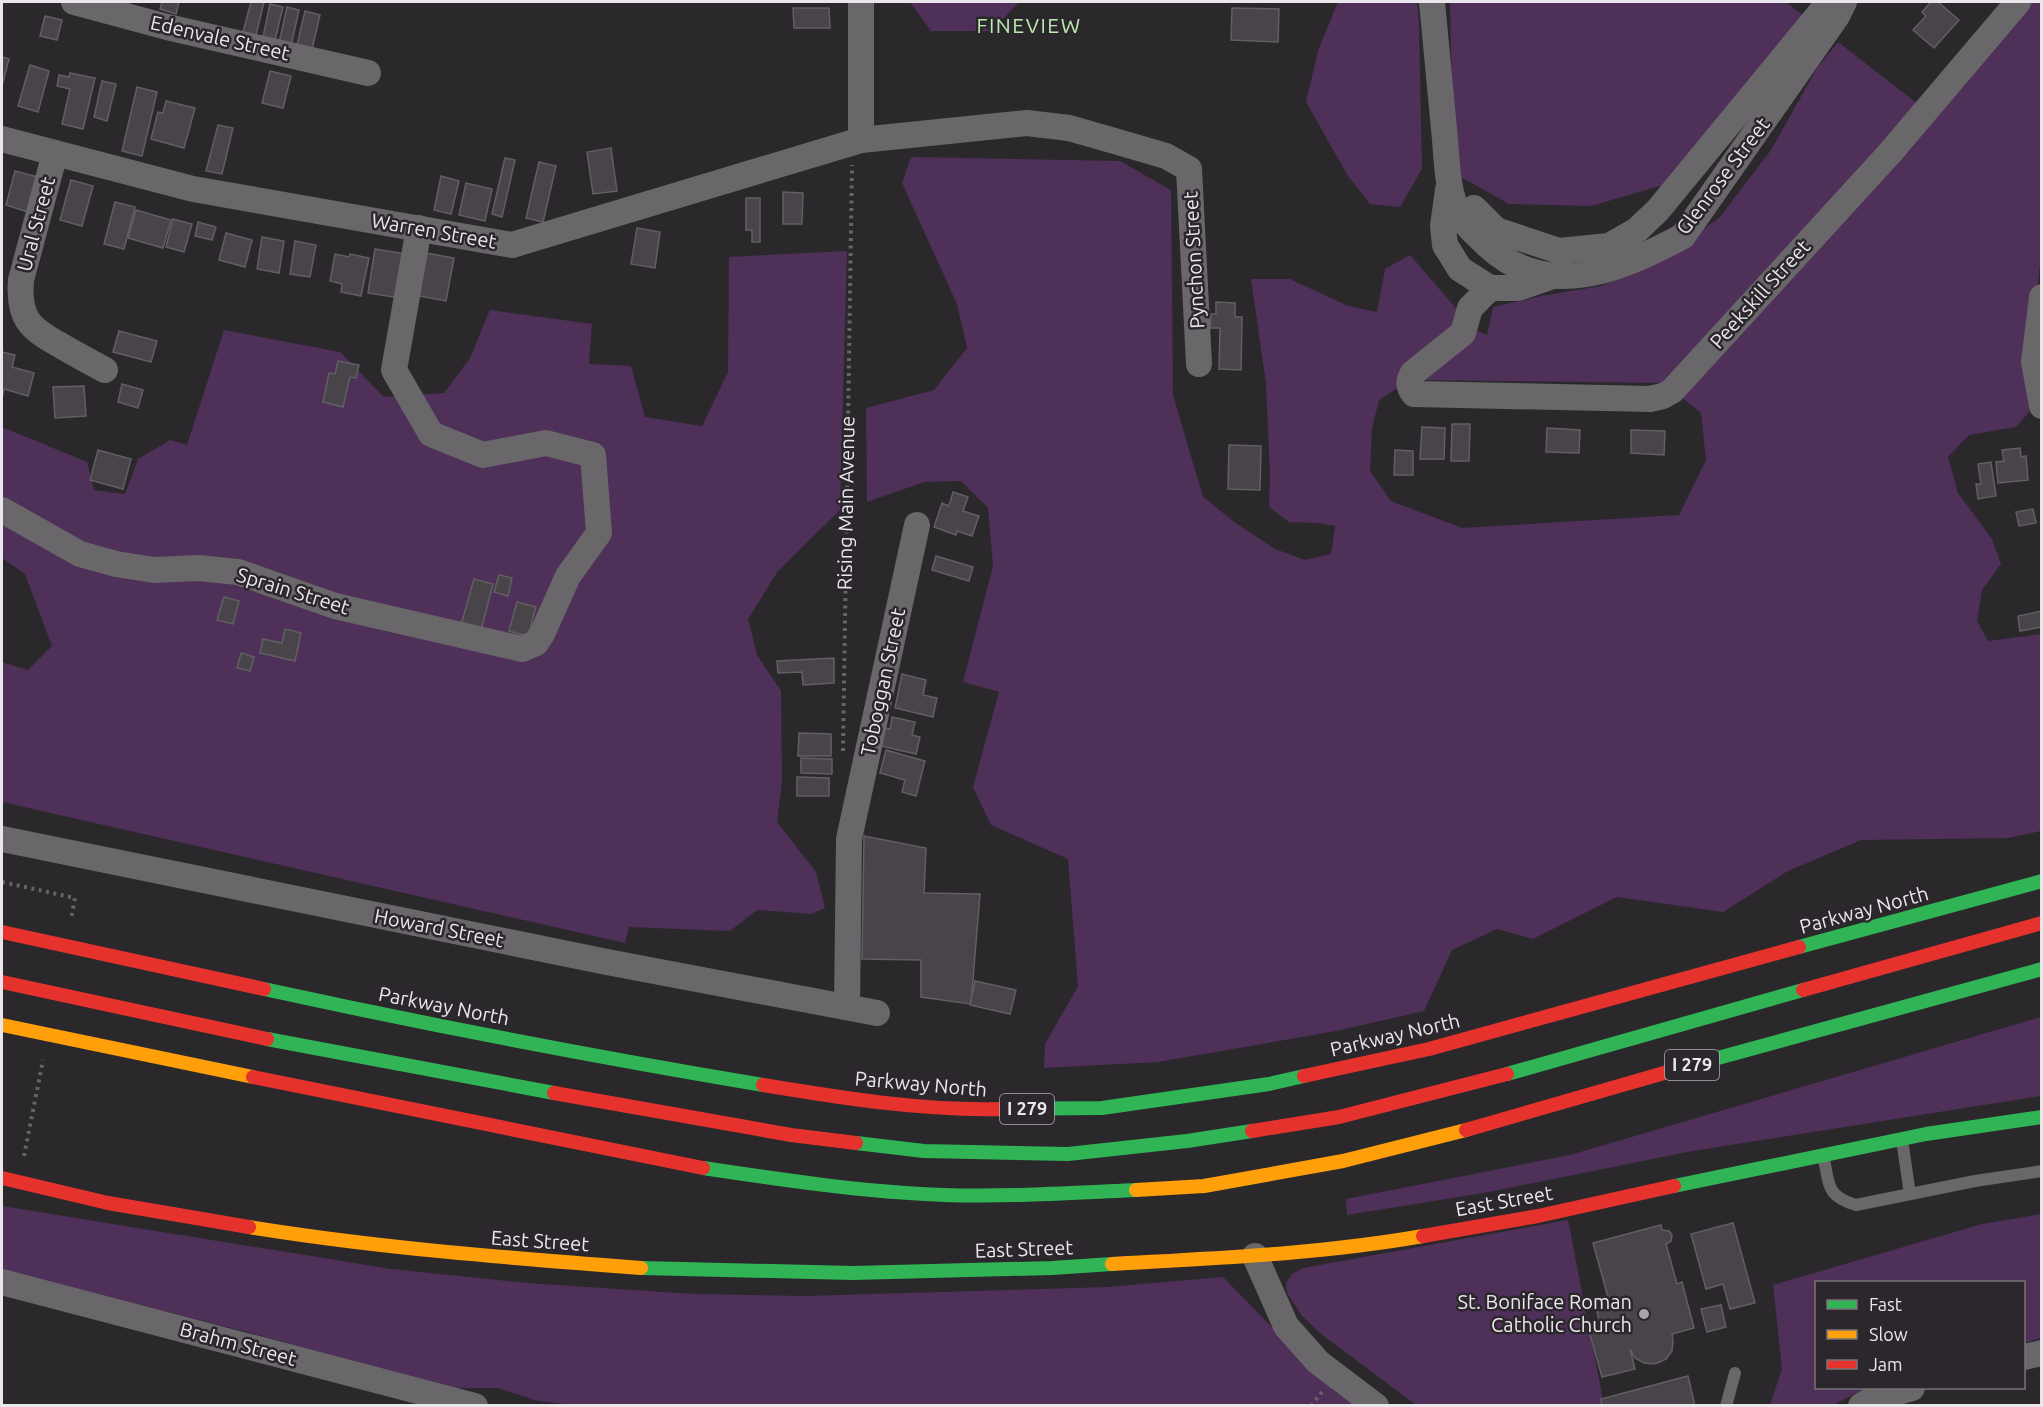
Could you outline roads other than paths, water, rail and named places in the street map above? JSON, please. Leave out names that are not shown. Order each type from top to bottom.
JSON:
[{"type":"main road","name":"Parkway North","points":[[2,932],[394,1017],[702,1075],[830,1096],[961,1110],[1090,1108],[1269,1084],[1429,1048],[2042,881]]},
{"type":"main road","points":[[2,982],[265,1039],[637,1109],[790,1135],[924,1151],[1068,1154],[1186,1141],[1339,1118],[1506,1074],[2042,923]]},
{"type":"main road","name":"I 279","points":[[6,1026],[656,1159],[805,1184],[944,1195],[1075,1193],[1204,1186],[1343,1161],[1485,1125],[1797,1035],[2042,969]]},
{"type":"main road","name":"East Street","points":[[2,1178],[108,1203],[201,1221],[303,1236],[457,1254],[653,1269],[853,1273],[1052,1268],[1255,1256],[1388,1242],[1538,1216],[1902,1138],[2042,1117]]},
{"type":"street","name":"Edenvale Street","points":[[74,2],[167,27],[368,73]]},
{"type":"street","points":[[861,2],[861,140]]},
{"type":"street","name":"Glenrose Street","points":[[1432,2],[1449,184],[1459,215],[1494,252],[1521,267],[1553,276],[1582,276],[1614,268],[1645,256],[1683,236],[1837,16],[1844,2]]},
{"type":"street","name":"Glenrose Street","points":[[1449,184],[1496,230],[1558,251],[1609,246],[1637,230],[1658,210],[1825,8],[1838,2]]},
{"type":"street","name":"Peekskill Street","points":[[1490,288],[1470,308],[1463,333],[1413,373],[1409,380],[1410,389],[1414,394],[1650,399],[1663,396],[1672,391],[1889,154],[2018,2]]},
{"type":"street","name":"Pynchon Street","points":[[861,140],[1026,123],[1070,128],[1099,136],[1166,156],[1189,169],[1199,364]]},
{"type":"street","name":"Warren Street","points":[[2,139],[194,189],[512,245],[861,140]]},
{"type":"street","name":"Ural Street","points":[[55,153],[21,280],[20,296],[23,311],[38,333],[105,370]]},
{"type":"street","points":[[1449,184],[1444,217],[1445,246],[1460,269],[1490,288],[1518,288],[1553,276]]},
{"type":"street","name":"Sprain Street","points":[[2,510],[80,554],[107,562],[154,570],[198,568],[238,572],[335,606],[522,649],[536,642],[542,634],[568,576],[599,533],[593,455],[546,442],[483,455],[431,434],[393,370],[419,228]]},
{"type":"street","points":[[2042,297],[2034,362],[2042,406]]},
{"type":"street","name":"Toboggan Street","points":[[847,1007],[849,839],[917,525]]},
{"type":"street","name":"Howard Street","points":[[2,839],[595,960],[877,1013]]},
{"type":"street","points":[[1255,1256],[1286,1326],[1318,1362],[1376,1406]]},
{"type":"street","name":"Brahm Street","points":[[2,1282],[475,1406]]},
{"type":"street","points":[[2025,1358],[2042,1353]]},
{"type":"street","points":[[1862,1406],[1909,1389]]},
{"type":"lane","points":[[1902,1138],[1910,1194]]},
{"type":"lane","points":[[1823,1154],[1831,1189],[1839,1200],[1856,1205],[2042,1171]]},
{"type":"lane","points":[[1726,1406],[1735,1373]]},
{"type":"place","name":"St. Boniface Roman Catholic Church","points":[[1644,1314]]},
{"type":"district","name":"FINEVIEW","points":[[1029,26]]}]
